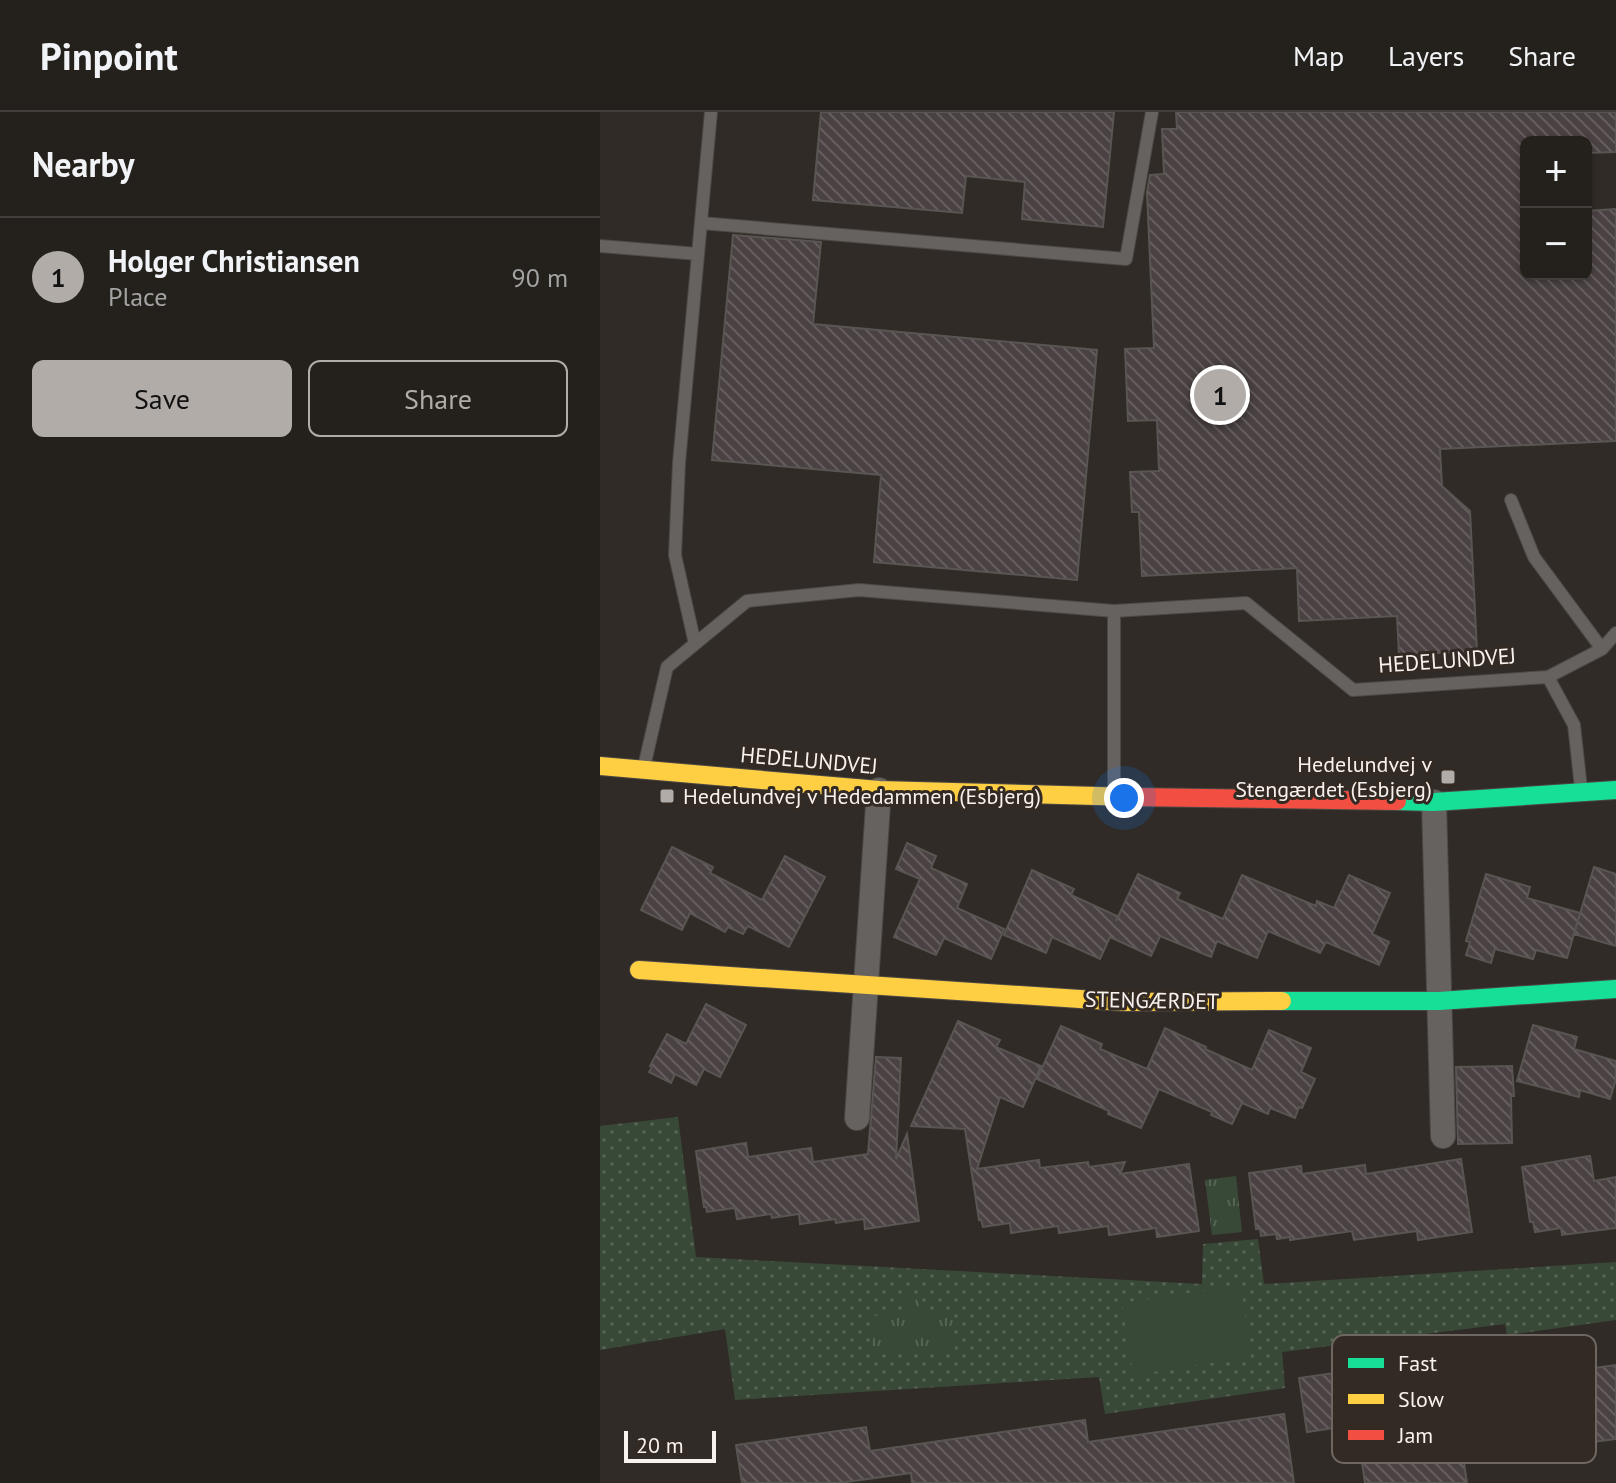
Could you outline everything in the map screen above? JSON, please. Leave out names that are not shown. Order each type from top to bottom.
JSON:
[{"type":"street","name":"HEDELUNDVEJ","points":[[600,766],[879,790],[1114,797],[1434,802],[1616,790]]},
{"type":"street","points":[[857,1118],[879,790]]},
{"type":"street","points":[[1434,802],[1443,1136]]},
{"type":"street","name":"STENGÆRDET","points":[[639,970],[1125,1002],[1439,1001],[1616,989]]},
{"type":"lane","points":[[695,644],[675,555],[679,463],[711,112]]},
{"type":"lane","points":[[701,223],[1126,259],[1152,112]]},
{"type":"lane","points":[[600,246],[698,254]]},
{"type":"lane","points":[[1511,500],[1534,557],[1602,649]]},
{"type":"lane","name":"HEDELUNDVEJ","points":[[644,770],[667,667],[747,601],[859,590],[1114,611],[1246,603],[1353,690],[1548,677],[1574,725],[1581,792]]},
{"type":"lane","points":[[1114,611],[1114,797]]},
{"type":"lane","points":[[1548,677],[1602,649],[1616,633]]},
{"type":"green space","points":[[678,1117],[696,1257],[1202,1284],[1203,1244],[1258,1239],[1264,1284],[1616,1262],[1616,1320],[1507,1335],[1505,1324],[1417,1335],[1332,1335],[1332,1346],[1282,1352],[1285,1388],[1105,1414],[1099,1377],[735,1400],[725,1329],[600,1350],[600,1126]]},
{"type":"green space","points":[[1236,1176],[1242,1232],[1212,1235],[1205,1180]]},
{"type":"green space","points":[[1241,1285],[1251,1357],[1133,1375],[1122,1303]]},
{"type":"green space","points":[[920,1297],[922,1312],[952,1310],[955,1349],[873,1355],[871,1316],[907,1313],[906,1298]]},
{"type":"building","points":[[821,112],[1114,112],[1103,227],[1022,219],[1025,182],[966,176],[962,213],[813,200]]},
{"type":"building","points":[[1176,112],[1616,112],[1616,152],[1592,153],[1592,136],[1520,136],[1520,280],[1592,280],[1592,211],[1616,209],[1616,441],[1440,449],[1442,486],[1470,511],[1477,651],[1399,655],[1397,616],[1299,621],[1297,568],[1142,576],[1139,512],[1132,512],[1130,472],[1159,471],[1157,420],[1128,421],[1125,349],[1154,348],[1147,193],[1150,175],[1164,174],[1162,129],[1177,129]]},
{"type":"building","points":[[733,235],[821,242],[813,324],[1097,350],[1077,580],[874,562],[881,475],[712,460]]},
{"type":"building","points":[[907,843],[936,856],[931,868],[967,884],[957,908],[1004,929],[991,959],[944,938],[936,955],[894,937],[920,879],[896,869]]},
{"type":"building","points":[[672,847],[713,867],[710,873],[762,900],[785,856],[825,877],[789,947],[748,926],[743,934],[728,927],[725,932],[690,913],[682,930],[641,910]]},
{"type":"building","points":[[1594,867],[1616,874],[1616,946],[1574,934]]},
{"type":"building","points":[[1032,870],[1074,889],[1071,895],[1118,917],[1138,874],[1180,893],[1177,899],[1223,919],[1242,875],[1316,906],[1317,901],[1334,908],[1349,875],[1390,893],[1372,934],[1389,942],[1379,965],[1326,942],[1320,953],[1268,931],[1257,958],[1217,941],[1211,957],[1160,936],[1151,956],[1110,937],[1100,959],[1052,937],[1046,953],[1004,935]]},
{"type":"building","points":[[1486,874],[1530,887],[1527,898],[1580,913],[1567,958],[1536,950],[1533,959],[1495,949],[1491,963],[1466,955],[1470,942],[1466,941]]},
{"type":"building","points":[[706,1004],[746,1025],[720,1077],[704,1069],[696,1085],[675,1074],[671,1083],[649,1072],[667,1034],[686,1044]]},
{"type":"building","points":[[958,1021],[1000,1040],[996,1047],[1041,1066],[1023,1107],[1000,1097],[977,1169],[1039,1160],[1040,1168],[1088,1162],[1089,1167],[1125,1162],[1120,1174],[1189,1164],[1199,1231],[1157,1237],[1156,1228],[1109,1235],[1108,1226],[1059,1233],[1058,1226],[1011,1233],[1010,1223],[983,1227],[979,1220],[965,1129],[911,1126]]},
{"type":"building","points":[[1533,1025],[1577,1037],[1574,1049],[1616,1061],[1616,1079],[1610,1099],[1580,1090],[1579,1097],[1517,1081]]},
{"type":"building","points":[[1061,1026],[1102,1044],[1100,1049],[1147,1069],[1165,1028],[1252,1070],[1269,1030],[1311,1048],[1301,1072],[1315,1079],[1295,1118],[1270,1108],[1268,1114],[1242,1103],[1232,1124],[1159,1089],[1141,1128],[1037,1079]]},
{"type":"building","points":[[876,1057],[901,1058],[896,1159],[907,1134],[919,1221],[865,1229],[864,1219],[800,1224],[799,1214],[737,1219],[735,1208],[707,1212],[696,1151],[746,1143],[748,1157],[811,1148],[813,1162],[868,1154]]},
{"type":"building","points":[[1512,1066],[1512,1143],[1458,1144],[1456,1067]]},
{"type":"building","points":[[1590,1156],[1594,1181],[1616,1177],[1616,1228],[1562,1235],[1561,1228],[1535,1232],[1533,1222],[1530,1222],[1522,1167]]},
{"type":"building","points":[[1461,1159],[1472,1232],[1418,1240],[1417,1231],[1354,1240],[1352,1231],[1290,1240],[1290,1237],[1277,1239],[1276,1234],[1261,1236],[1260,1229],[1256,1229],[1249,1173],[1301,1166],[1302,1174],[1365,1165],[1366,1174]]},
{"type":"building","points":[[1616,1365],[1616,1439],[1596,1442],[1596,1368]]},
{"type":"building","points":[[1332,1373],[1332,1428],[1307,1432],[1299,1378]]},
{"type":"building","points":[[1284,1414],[1294,1483],[912,1483],[911,1473],[839,1483],[742,1483],[736,1445],[866,1427],[870,1451],[1085,1420],[1088,1442]]},
{"type":"building","points":[[1362,1463],[1464,1463],[1467,1483],[1365,1483]]},
{"type":"traffic: fast","points":[[1397,801],[1434,802],[1616,790]]},
{"type":"traffic: fast","points":[[1282,1001],[1439,1001],[1616,989]]},
{"type":"traffic: slow","points":[[600,766],[879,790],[1133,797]]},
{"type":"traffic: slow","points":[[639,970],[1125,1002],[1282,1001]]},
{"type":"traffic: jam","points":[[1133,797],[1397,801]]},
{"type":"place","name":"Holger Christiansen","points":[[1220,395]]},
{"type":"place","name":"Hedelundvej v Stengærdet (Esbjerg)","points":[[1448,777]]},
{"type":"place","name":"Hedelundvej v Hededammen (Esbjerg)","points":[[667,796]]}]
